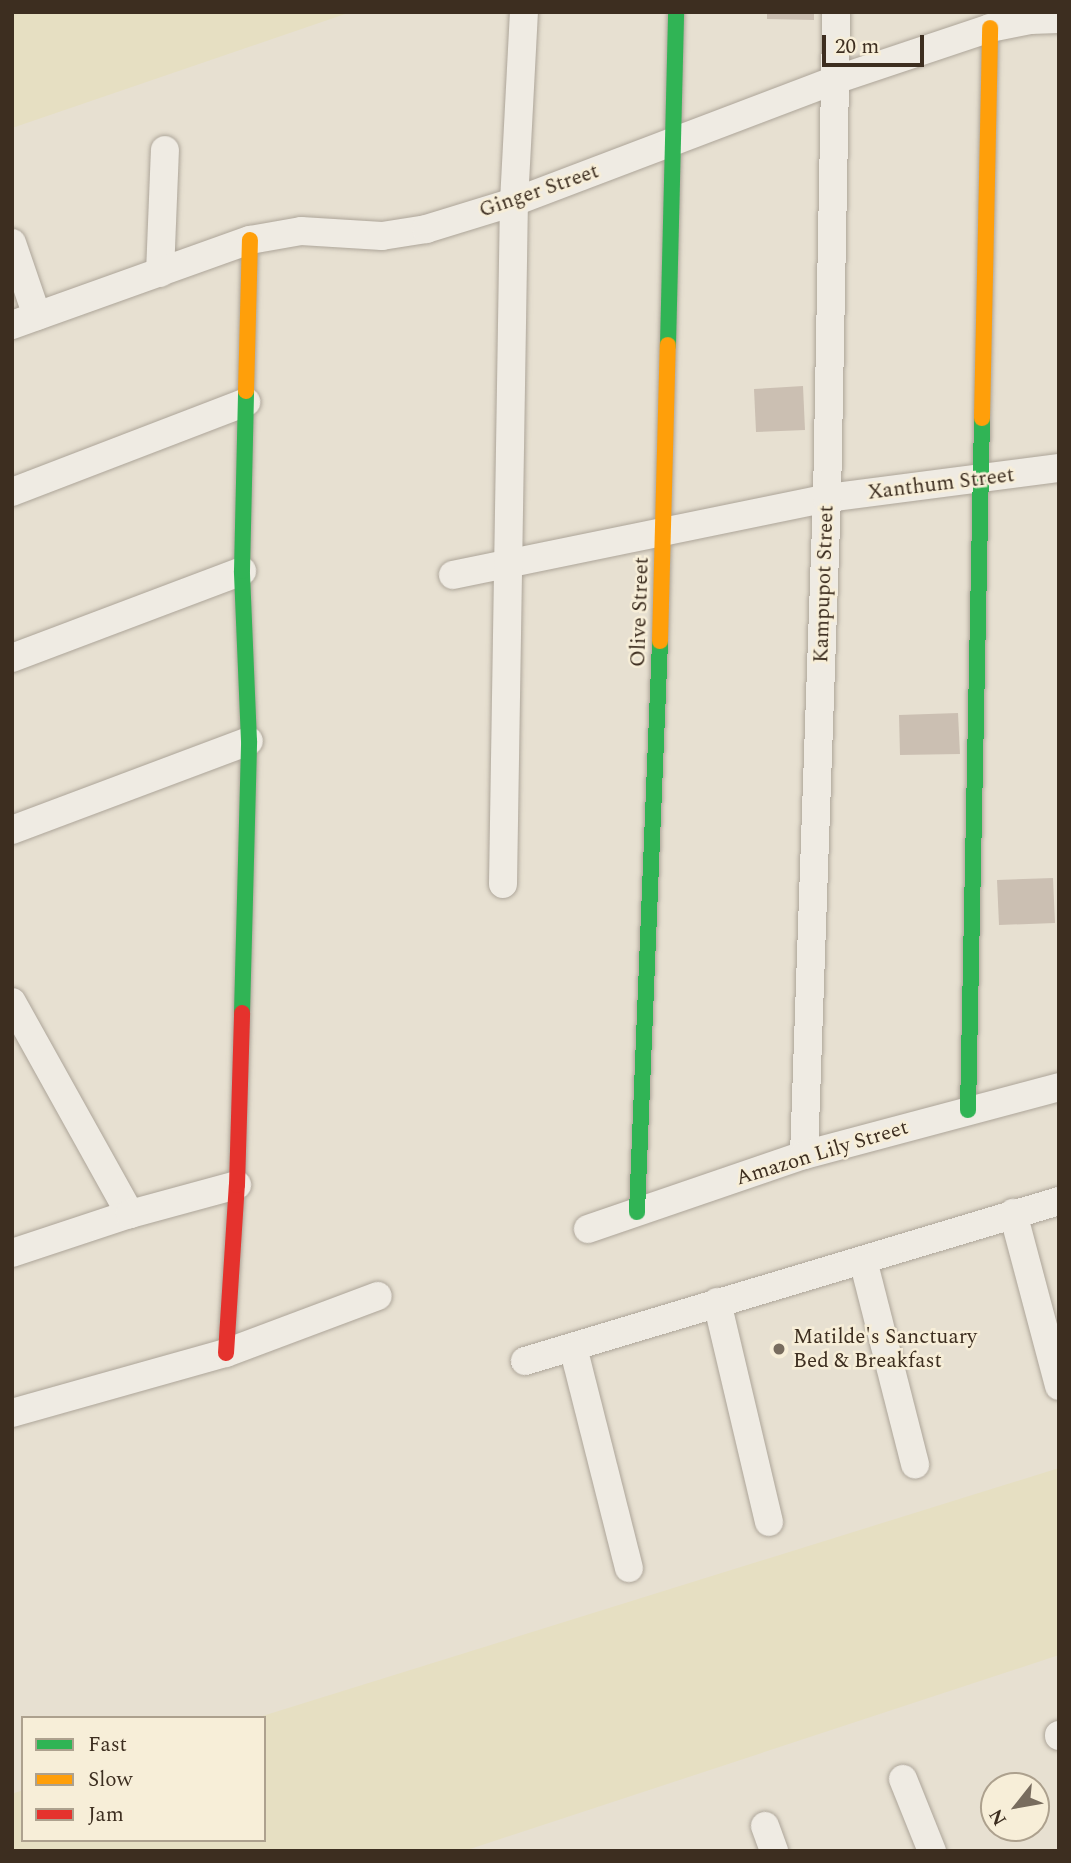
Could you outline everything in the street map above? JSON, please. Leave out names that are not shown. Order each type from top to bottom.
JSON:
[{"type":"street","points":[[503,884],[514,202],[524,12]]},
{"type":"street","name":"Olive Street","points":[[637,1212],[664,534],[676,12]]},
{"type":"street","name":"Kampupot Street","points":[[804,1155],[827,498],[836,12]]},
{"type":"street","name":"Ginger Street","points":[[25,320],[250,240],[301,231],[382,236],[426,229],[514,202],[835,80],[990,28],[1030,16],[1059,19]]},
{"type":"street","points":[[968,1110],[990,28]]},
{"type":"street","points":[[160,273],[165,150]]},
{"type":"street","points":[[226,1353],[237,1185],[249,740],[242,571],[250,240]]},
{"type":"street","points":[[12,243],[25,320]]},
{"type":"street","points":[[12,492],[246,402]]},
{"type":"street","name":"Xanthum Street","points":[[453,575],[664,534],[827,498],[1059,468]]},
{"type":"street","points":[[12,658],[242,571]]},
{"type":"street","points":[[12,830],[249,740]]},
{"type":"street","points":[[12,1002],[131,1214]]},
{"type":"street","name":"Amazon Lily Street","points":[[588,1229],[804,1155],[1059,1087]]},
{"type":"street","points":[[12,1253],[131,1214],[237,1185]]},
{"type":"street","points":[[525,1361],[1059,1201]]},
{"type":"street","points":[[1013,1213],[1059,1386]]},
{"type":"street","points":[[863,1261],[915,1464]]},
{"type":"street","points":[[12,1413],[226,1353],[378,1296]]},
{"type":"street","points":[[717,1302],[769,1522]]},
{"type":"street","points":[[573,1347],[629,1569]]},
{"type":"street","points":[[903,1779],[932,1851]]},
{"type":"shaded area","points":[[12,12],[351,12],[12,128]]},
{"type":"shaded area","points":[[1059,1468],[1059,1655],[464,1851],[12,1851],[12,1794],[21,1791],[21,1842],[266,1842],[266,1716],[262,1716]]},
{"type":"building","points":[[767,12],[814,12],[814,20],[767,19]]},
{"type":"building","points":[[803,386],[805,430],[756,432],[754,389]]},
{"type":"building","points":[[958,713],[960,754],[900,755],[899,715]]},
{"type":"building","points":[[1053,878],[1055,923],[999,925],[997,880]]},
{"type":"traffic: fast","points":[[668,345],[676,12]]},
{"type":"traffic: fast","points":[[242,1013],[249,741],[242,571],[246,391]]},
{"type":"traffic: fast","points":[[968,1110],[982,418]]},
{"type":"traffic: fast","points":[[637,1212],[660,641]]},
{"type":"traffic: slow","points":[[982,418],[990,28]]},
{"type":"traffic: slow","points":[[246,391],[250,240]]},
{"type":"traffic: slow","points":[[660,641],[668,345]]},
{"type":"traffic: jam","points":[[226,1353],[237,1185],[242,1013]]},
{"type":"place","name":"Matilde's Sanctuary Bed & Breakfast","points":[[779,1349]]}]
